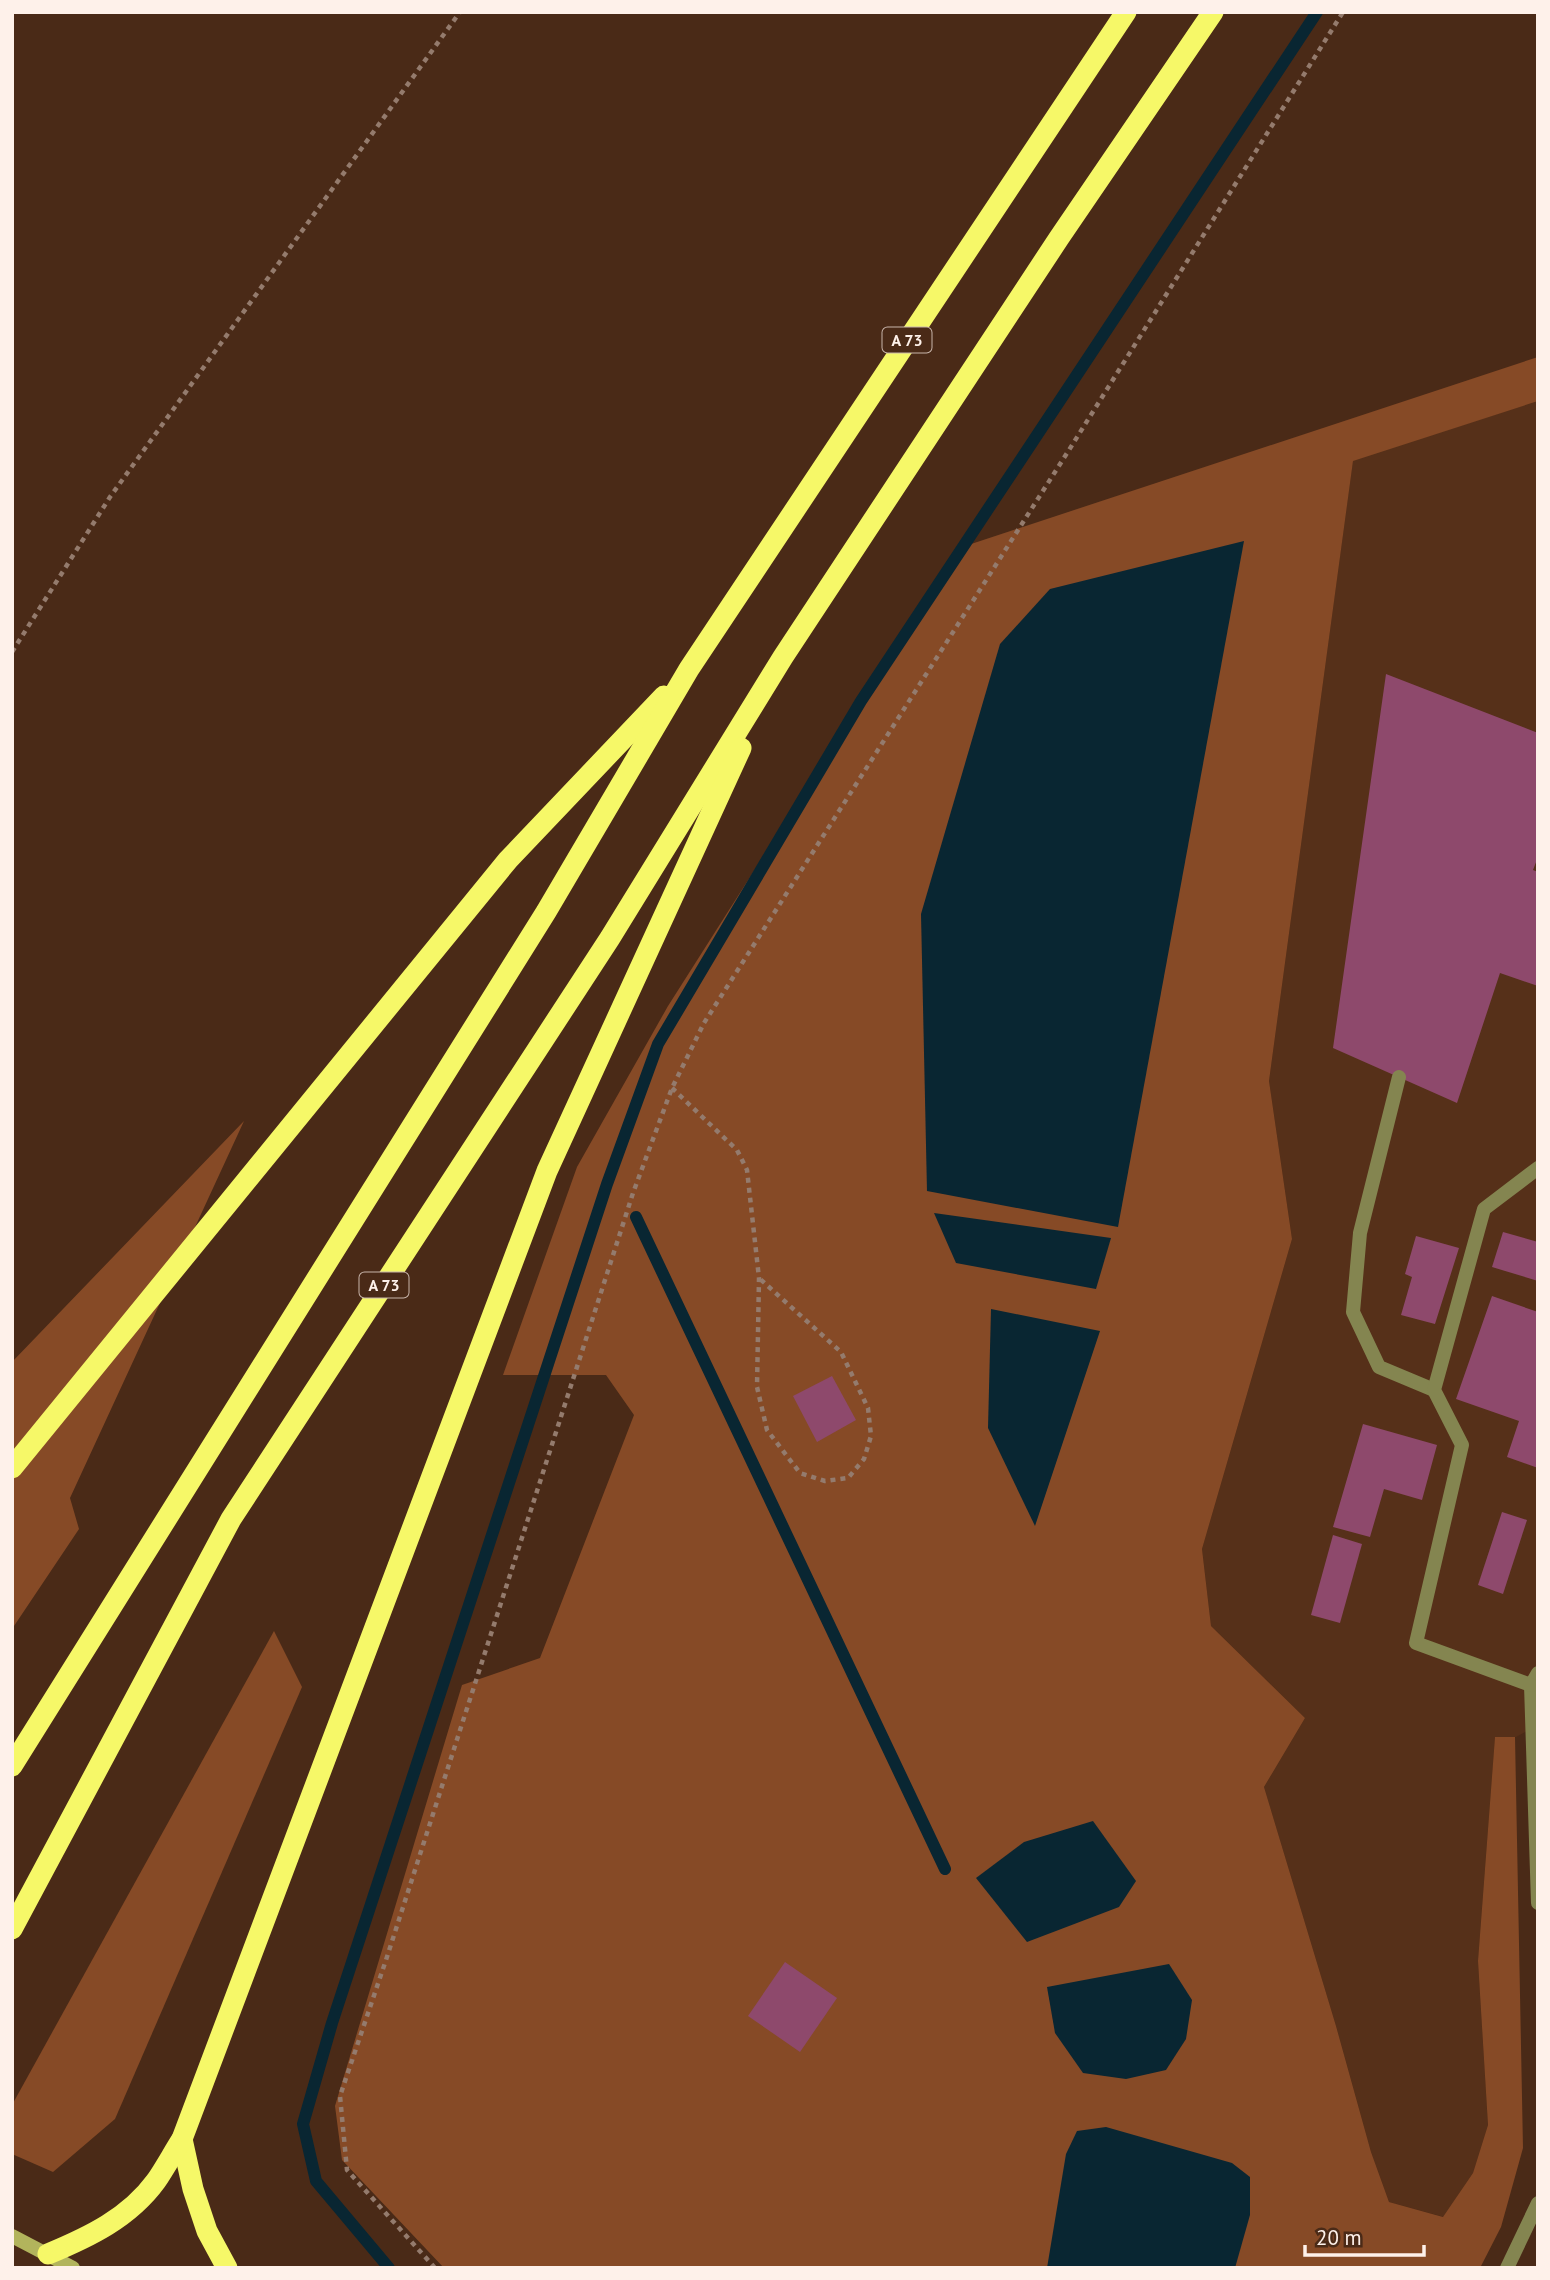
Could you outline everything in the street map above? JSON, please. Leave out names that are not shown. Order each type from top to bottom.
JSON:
[{"type":"highway","name":"A 73","points":[[12,1766],[546,912],[689,669],[1126,12]]},
{"type":"highway","name":"A 73","points":[[12,1929],[231,1519],[610,938],[783,657],[1059,238],[1213,12]]},
{"type":"highway","points":[[48,2254],[91,2236],[126,2212],[155,2183],[182,2139],[547,1171],[783,657]]},
{"type":"highway","points":[[12,1468],[508,860],[689,669]]},
{"type":"highway","points":[[182,2139],[193,2189],[207,2231],[227,2268]]},
{"type":"street","points":[[12,2236],[73,2268]]},
{"type":"lane","points":[[1399,1077],[1360,1233],[1353,1312],[1378,1367],[1434,1390],[1462,1445],[1416,1643],[1534,1679],[1538,1903]]},
{"type":"lane","points":[[1434,1390],[1484,1209],[1538,1168]]},
{"type":"lane","points":[[1507,2268],[1538,2203]]},
{"type":"path","points":[[12,652],[110,497],[460,12]]},
{"type":"path","points":[[435,2268],[346,2169],[340,2096],[391,1947],[633,1193],[672,1088],[704,1023],[1062,461],[1343,12]]},
{"type":"path","points":[[672,1088],[737,1150],[747,1170],[759,1278],[757,1387],[767,1430],[800,1473],[825,1481],[848,1478],[864,1459],[871,1436],[868,1408],[841,1352],[759,1278]]},
{"type":"shaded area","points":[[1538,357],[1538,401],[1353,461],[1269,1081],[1292,1239],[1202,1549],[1211,1626],[1305,1718],[1264,1787],[1371,2152],[1389,2202],[1443,2217],[1473,2173],[1488,2125],[1478,1961],[1495,1737],[1515,1737],[1523,2148],[1501,2227],[1480,2268],[444,2268],[342,2160],[335,2106],[462,1685],[540,1658],[634,1415],[606,1375],[503,1375],[577,1167],[668,1006],[959,548]]},
{"type":"shaded area","points":[[1538,401],[1538,1725],[1516,1737],[1495,1738],[1478,1961],[1488,2125],[1473,2173],[1444,2217],[1389,2202],[1371,2152],[1264,1787],[1305,1718],[1211,1626],[1202,1549],[1292,1239],[1269,1081],[1353,460]]},
{"type":"shaded area","points":[[244,1121],[70,1498],[79,1529],[12,1629],[12,1362]]},
{"type":"shaded area","points":[[274,1631],[302,1687],[115,2119],[53,2172],[12,2154],[12,2105]]},
{"type":"water","points":[[1244,541],[1118,1227],[927,1191],[921,914],[1000,644],[1050,589]]},
{"type":"water","points":[[934,1213],[1111,1238],[1096,1289],[956,1263]]},
{"type":"water","points":[[991,1309],[1100,1331],[1035,1526],[988,1428]]},
{"type":"water","points":[[1093,1821],[1136,1881],[1119,1907],[1027,1942],[976,1878],[1024,1842]]},
{"type":"water","points":[[1169,1964],[1192,2000],[1186,2039],[1166,2070],[1126,2079],[1083,2073],[1055,2033],[1047,1987]]},
{"type":"water","points":[[1106,2127],[1232,2163],[1250,2177],[1250,2215],[1235,2268],[1047,2268],[1066,2154],[1077,2131]]},
{"type":"building","points":[[1386,674],[1538,733],[1538,857],[1533,870],[1538,872],[1538,986],[1500,973],[1457,1103],[1333,1048]]},
{"type":"building","points":[[1503,1232],[1538,1242],[1538,1281],[1492,1267]]},
{"type":"building","points":[[1416,1236],[1459,1248],[1435,1324],[1401,1315],[1412,1277],[1405,1274]]},
{"type":"building","points":[[1492,1296],[1538,1312],[1538,1468],[1507,1457],[1519,1421],[1456,1399]]},
{"type":"building","points":[[832,1376],[856,1420],[817,1442],[793,1396]]},
{"type":"building","points":[[1363,1424],[1437,1445],[1422,1500],[1384,1489],[1370,1537],[1333,1527]]},
{"type":"building","points":[[1502,1512],[1527,1520],[1503,1594],[1478,1585]]},
{"type":"building","points":[[1333,1535],[1362,1544],[1340,1623],[1311,1615]]},
{"type":"building","points":[[785,1962],[837,1998],[800,2052],[748,2016]]},
{"type":"waterway","points":[[389,2268],[316,2181],[303,2124],[332,2023],[607,1184],[658,1044],[861,701],[1317,12]]},
{"type":"waterway","points":[[636,1217],[945,1869]]}]
